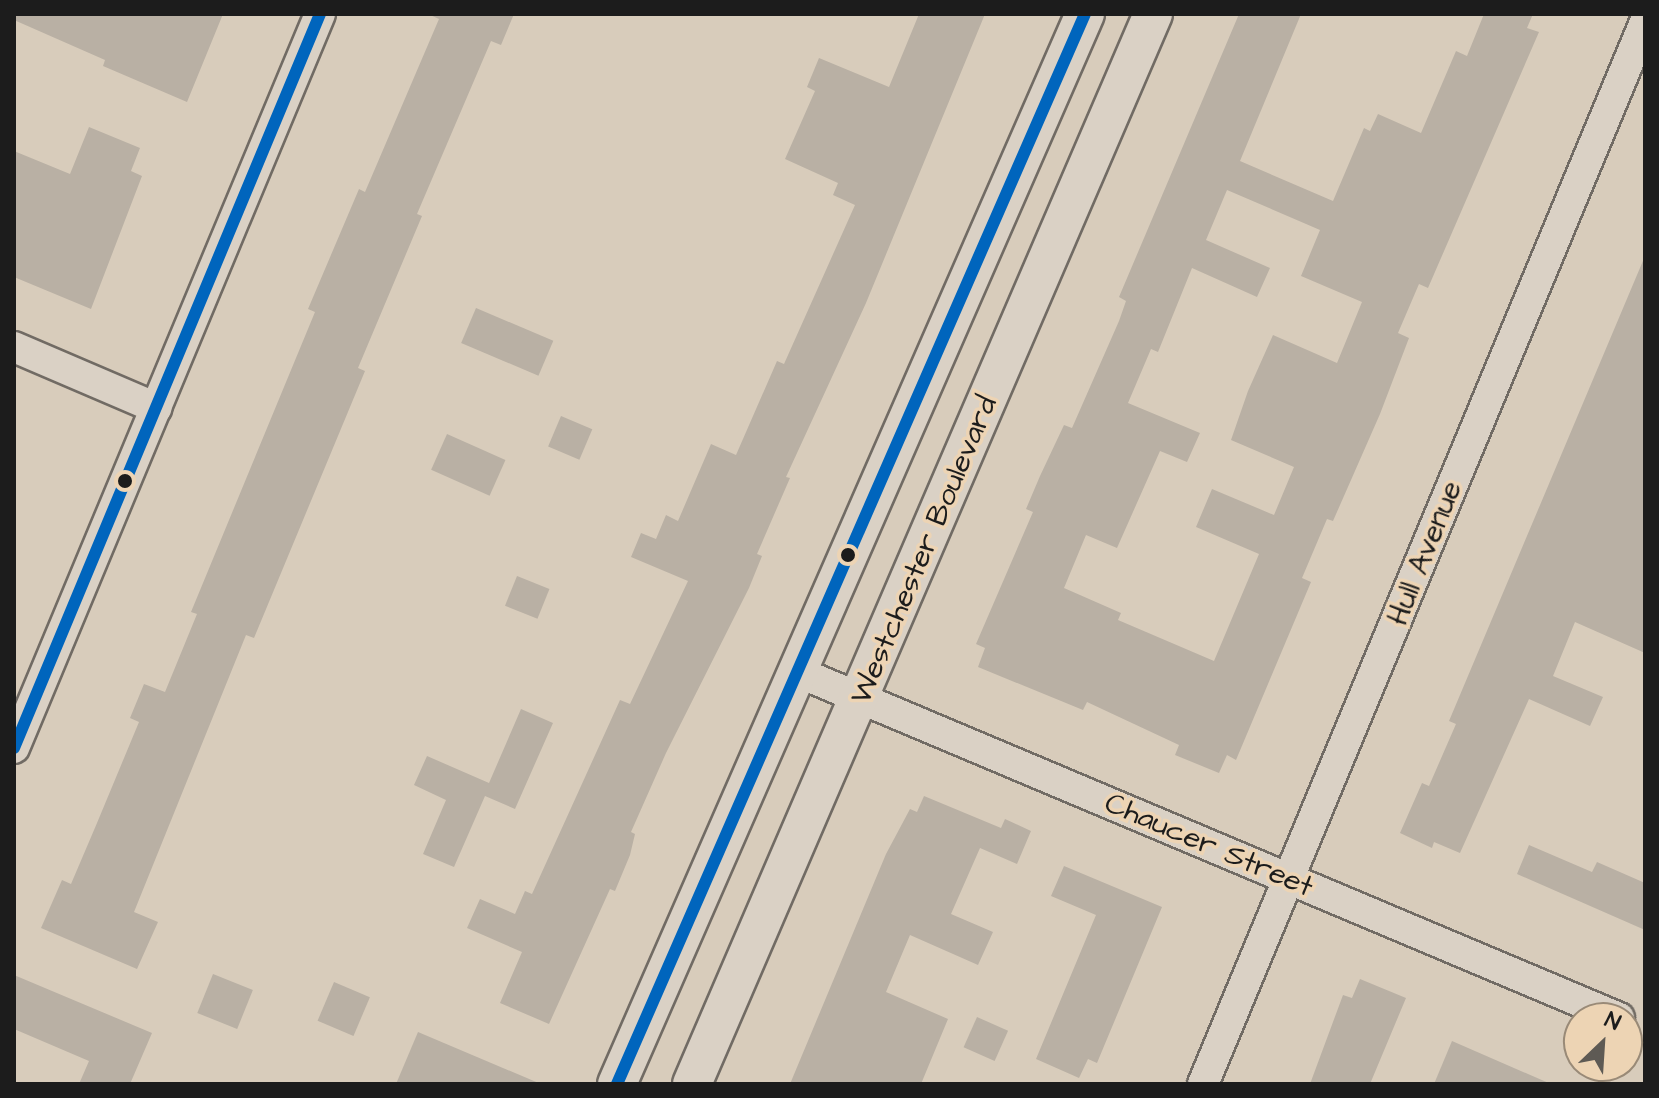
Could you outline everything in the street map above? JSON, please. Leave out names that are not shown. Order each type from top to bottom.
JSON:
[{"type":"street","points":[[14,748],[320,14]]},
{"type":"street","points":[[617,1084],[1085,14]]},
{"type":"street","name":"Westchester Boulevard","points":[[692,1084],[861,699],[1153,14]]},
{"type":"street","name":"Hull Avenue","points":[[1203,1084],[1645,22]]},
{"type":"street","points":[[14,347],[156,408]]},
{"type":"street","name":"Chaucer Street","points":[[798,672],[1581,1002]]},
{"type":"building","points":[[14,14],[223,14],[187,102],[103,66],[105,60],[14,20]]},
{"type":"building","points":[[428,14],[514,14],[501,45],[491,41],[417,214],[422,216],[358,368],[365,371],[254,638],[246,635],[134,912],[158,922],[137,969],[41,928],[62,880],[71,884],[97,823],[139,722],[130,718],[144,684],[165,692],[197,614],[191,612],[315,312],[308,309],[359,189],[365,192],[439,19]]},
{"type":"building","points":[[919,14],[985,14],[866,303],[786,477],[790,478],[757,554],[762,556],[749,588],[666,753],[631,832],[635,834],[630,855],[615,891],[610,889],[549,1024],[500,1003],[522,952],[467,928],[480,899],[515,914],[525,891],[532,894],[620,700],[630,704],[688,581],[631,557],[641,533],[656,539],[666,515],[678,521],[711,444],[736,455],[777,361],[784,364],[855,205],[833,195],[838,183],[785,159],[815,91],[807,87],[819,58],[889,87]]},
{"type":"building","points":[[1239,14],[1301,14],[1240,161],[1333,201],[1364,128],[1370,131],[1378,114],[1421,133],[1456,51],[1467,56],[1484,14],[1533,14],[1527,28],[1539,32],[1428,288],[1419,284],[1398,333],[1409,338],[1333,521],[1327,519],[1302,578],[1311,582],[1236,760],[1227,755],[1219,773],[1175,755],[1179,745],[1087,702],[1083,710],[978,667],[985,648],[976,644],[1033,512],[1026,509],[1064,425],[1072,428],[1119,321],[1126,301],[1119,297]],"holes":[[[1227,190],[1320,230],[1301,276],[1362,302],[1337,363],[1273,335],[1248,391],[1231,440],[1294,467],[1274,515],[1212,489],[1196,527],[1259,554],[1214,661],[1118,620],[1121,613],[1064,588],[1086,535],[1117,548],[1160,451],[1187,462],[1200,433],[1128,403],[1151,349],[1158,352],[1192,268],[1257,297],[1270,268],[1206,240]]]},
{"type":"building","points":[[89,127],[140,148],[131,171],[142,176],[91,309],[14,277],[14,151],[70,174]]},
{"type":"building","points":[[1645,256],[1645,653],[1575,622],[1553,676],[1603,697],[1590,726],[1529,699],[1460,853],[1434,842],[1432,848],[1400,833],[1422,783],[1429,786],[1456,724],[1449,721]]},
{"type":"building","points":[[476,308],[553,341],[538,376],[461,343]]},
{"type":"building","points":[[561,416],[592,429],[579,460],[548,446]]},
{"type":"building","points":[[447,434],[505,460],[490,496],[431,470]]},
{"type":"building","points":[[517,576],[549,589],[537,619],[505,606]]},
{"type":"building","points":[[521,709],[553,723],[515,809],[485,796],[454,867],[423,854],[446,800],[414,785],[427,756],[489,783]]},
{"type":"building","points":[[924,796],[1001,828],[1005,819],[1031,831],[1017,864],[980,848],[951,914],[993,932],[978,965],[910,935],[886,992],[948,1019],[921,1084],[790,1084],[886,854],[910,809],[917,812]]},
{"type":"building","points":[[1529,845],[1592,872],[1597,862],[1645,883],[1645,930],[1517,874]]},
{"type":"building","points":[[1064,866],[1162,907],[1097,1063],[1088,1059],[1079,1078],[1036,1059],[1096,915],[1051,896]]},
{"type":"building","points":[[213,974],[253,990],[237,1029],[197,1013]]},
{"type":"building","points":[[14,975],[152,1033],[130,1084],[79,1084],[89,1061],[14,1029]]},
{"type":"building","points":[[1360,979],[1406,998],[1370,1084],[1310,1084],[1343,995],[1352,998]]},
{"type":"building","points":[[334,982],[370,997],[353,1036],[318,1021]]},
{"type":"building","points":[[977,1017],[1008,1031],[995,1061],[964,1047]]},
{"type":"building","points":[[418,1032],[541,1084],[396,1084]]},
{"type":"building","points":[[1452,1041],[1551,1084],[1434,1084]]},
{"type":"transit line","points":[[14,748],[320,14]]},
{"type":"transit line","points":[[617,1084],[1085,14]]}]
